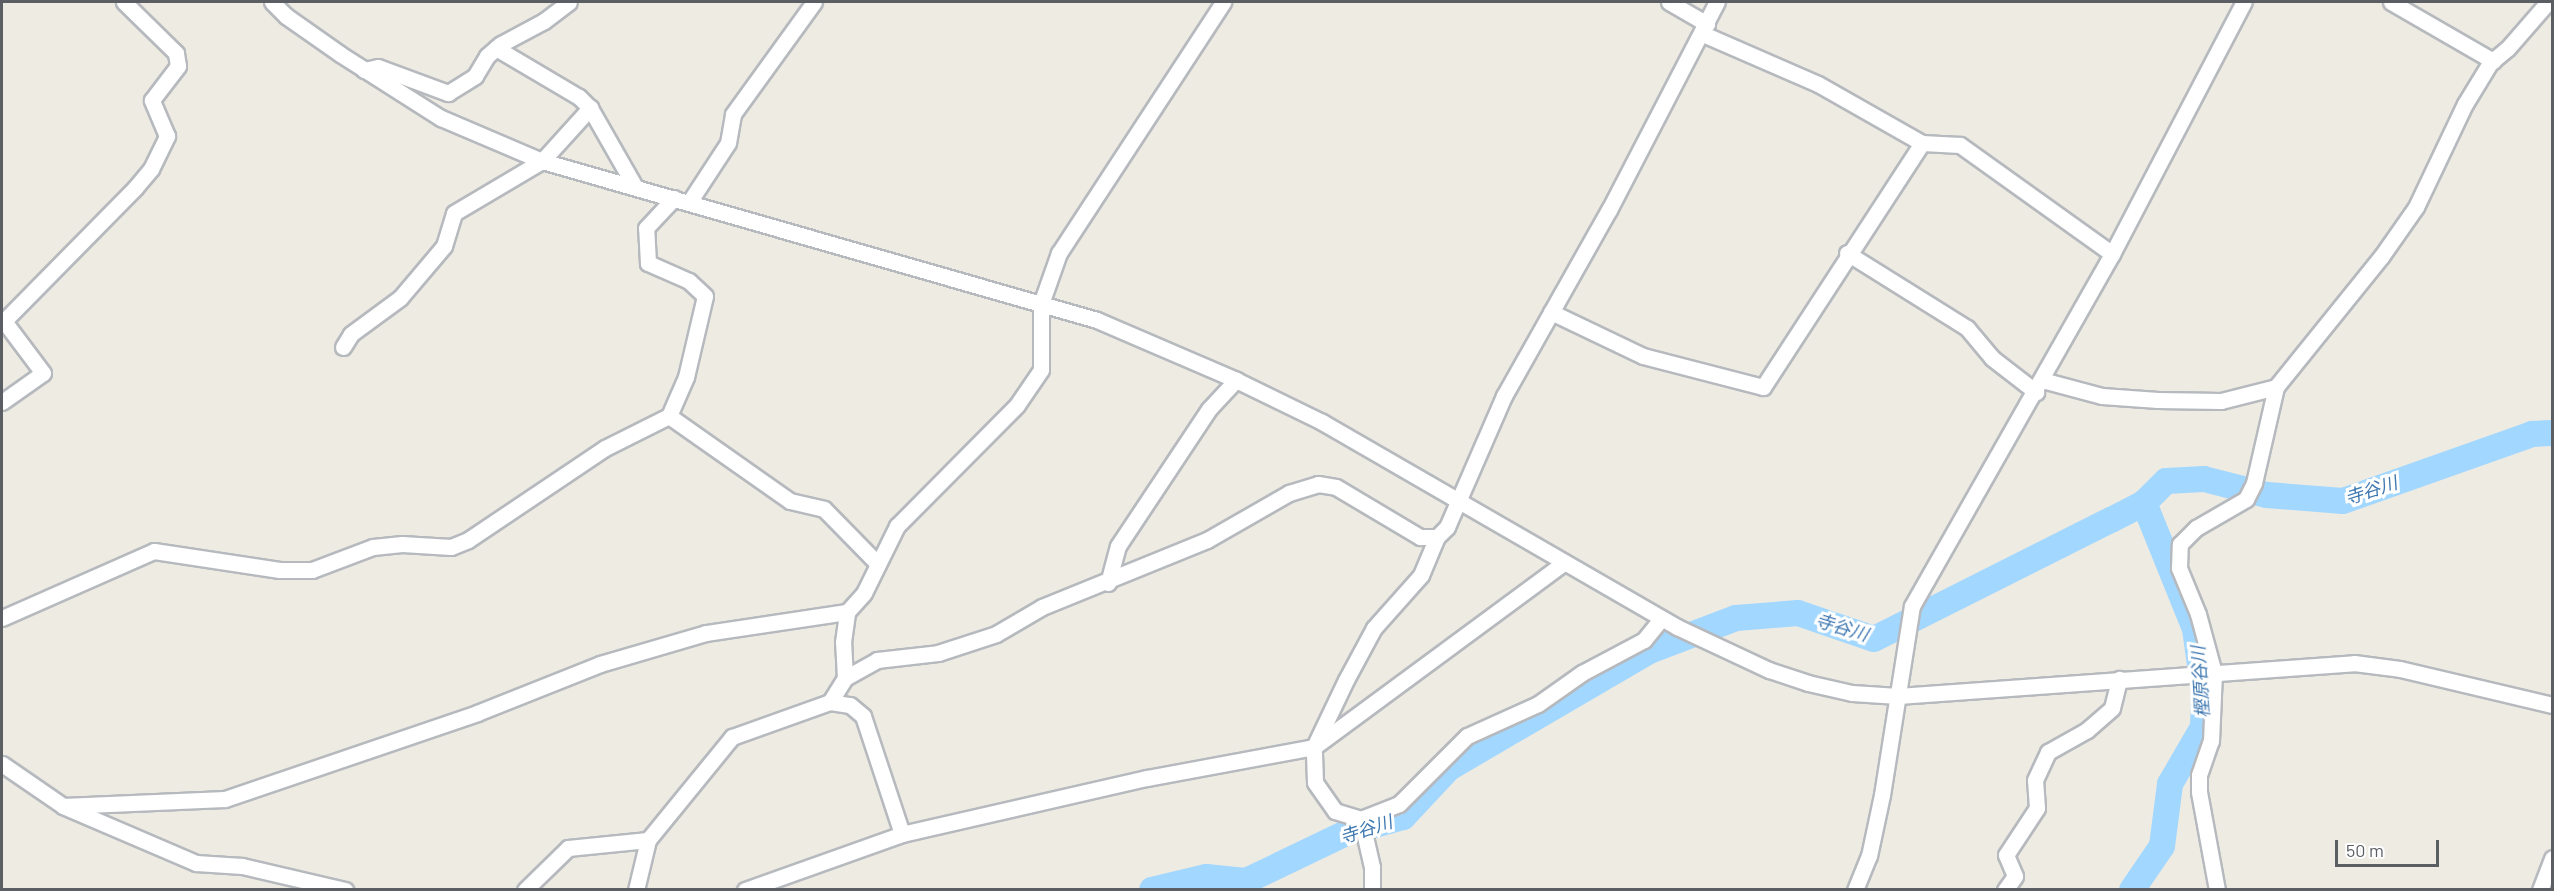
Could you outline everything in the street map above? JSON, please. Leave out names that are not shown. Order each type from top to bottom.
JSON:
[{"type":"street","points":[[2,402],[43,373],[4,321],[135,188],[151,169],[167,136],[152,100],[178,66],[176,53],[124,2]]},
{"type":"street","points":[[272,2],[286,16],[364,70],[441,118],[542,161],[690,201],[1097,320],[1236,380],[1322,422],[1458,498],[1562,564],[1661,619],[1708,643],[1808,683],[1852,693],[1898,696],[2354,663],[2400,669],[2553,705]]},
{"type":"street","points":[[364,70],[378,67],[448,93],[475,76],[496,48],[544,21],[569,2]]},
{"type":"street","points":[[690,201],[728,143],[733,114],[814,2]]},
{"type":"street","points":[[845,678],[843,642],[847,612],[864,593],[897,526],[1017,405],[1041,370],[1041,304],[1059,253],[1223,2]]},
{"type":"street","points":[[1669,2],[1705,29],[1818,84],[1922,143],[1960,146],[2112,254]]},
{"type":"street","points":[[1661,619],[1644,640],[1582,673],[1538,704],[1467,736],[1399,804],[1361,819],[1335,811],[1315,782],[1314,747],[1374,628],[1421,575],[1437,537],[1447,527],[1504,396],[1718,2]]},
{"type":"street","points":[[1855,890],[1869,856],[1912,606],[2112,254],[2244,2]]},
{"type":"street","points":[[2391,2],[2493,60]]},
{"type":"street","points":[[2217,890],[2199,792],[2199,775],[2211,741],[2214,673],[2198,614],[2180,568],[2180,544],[2196,528],[2246,500],[2254,483],[2276,387],[2381,257],[2416,207],[2465,104],[2493,60],[2548,2]]},
{"type":"street","points":[[496,48],[579,97],[590,108],[635,187]]},
{"type":"street","points":[[343,347],[351,334],[399,298],[444,246],[454,213],[542,161],[590,108]]},
{"type":"street","points":[[1551,312],[1642,356],[1763,387],[1847,253],[1922,143]]},
{"type":"street","points":[[2,618],[154,551],[280,570],[312,570],[373,547],[402,544],[451,547],[605,448],[669,416],[686,377],[705,296],[689,281],[648,263],[646,228],[674,198]]},
{"type":"street","points":[[1847,253],[1967,328],[1992,358],[2039,386],[2102,396],[2221,401],[2276,387]]},
{"type":"street","points":[[1108,583],[1118,546],[1209,409],[1236,380]]},
{"type":"street","points":[[669,416],[790,501],[824,509],[878,564]]},
{"type":"street","points":[[830,702],[845,678],[877,660],[939,653],[996,634],[1042,607],[1108,583],[1207,540],[1288,493],[1318,484],[1336,487],[1420,537],[1437,537]]},
{"type":"street","points":[[745,890],[902,834],[1147,778],[1314,747],[1562,564]]},
{"type":"street","points":[[63,806],[225,799],[477,713],[600,664],[706,633],[847,612]]},
{"type":"street","points":[[2005,890],[2015,876],[2006,855],[2037,808],[2035,780],[2048,752],[2087,730],[2112,708],[2119,679]]},
{"type":"street","points":[[636,890],[648,840],[732,737],[830,702],[850,705],[863,716],[902,834]]},
{"type":"street","points":[[2,764],[63,806],[196,863],[242,866],[345,890]]},
{"type":"street","points":[[1361,819],[1372,867],[1372,890]]},
{"type":"street","points":[[525,890],[568,848],[648,840]]},
{"type":"street","points":[[2540,890],[2553,858]]},
{"type":"waterway","name":"寺谷川","points":[[1152,890],[1206,877],[1246,881],[1346,833],[1403,817],[1449,768],[1649,651],[1736,618],[1798,613],[1874,639],[2144,503],[2166,481],[2204,479],[2267,495],[2343,501],[2532,434],[2552,433]]},
{"type":"waterway","name":"樫原谷川","points":[[2132,890],[2162,846],[2170,784],[2203,727],[2204,693],[2195,629],[2144,503]]}]
